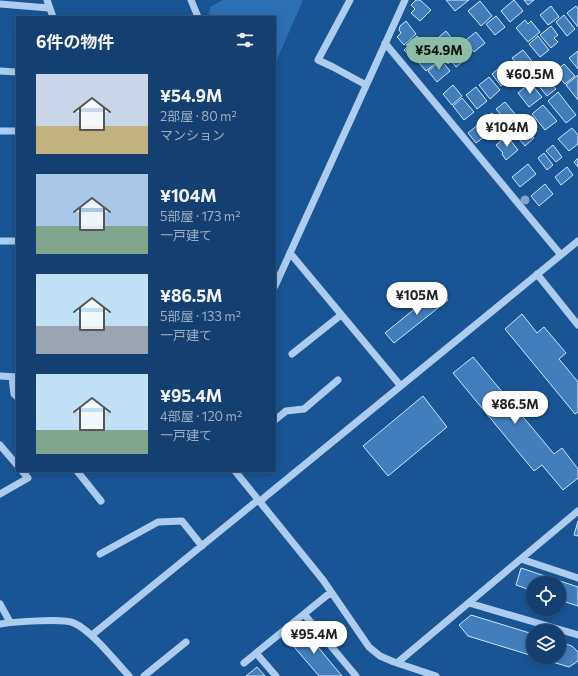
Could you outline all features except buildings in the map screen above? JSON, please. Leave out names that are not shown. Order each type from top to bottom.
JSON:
[{"type":"street","points":[[47,0],[53,16]]},
{"type":"street","points":[[191,0],[198,16]]},
{"type":"street","points":[[350,0],[318,60],[366,85]]},
{"type":"street","points":[[276,284],[405,0]]},
{"type":"street","points":[[0,4],[50,8]]},
{"type":"street","points":[[385,43],[561,255]]},
{"type":"street","points":[[0,71],[16,72]]},
{"type":"street","points":[[0,132],[16,131]]},
{"type":"street","points":[[0,241],[16,241]]},
{"type":"street","points":[[92,636],[202,546],[265,497],[400,385],[578,241]]},
{"type":"street","points":[[290,253],[400,385]]},
{"type":"street","points":[[537,274],[578,325]]},
{"type":"street","points":[[292,354],[341,315]]},
{"type":"street","points":[[0,376],[14,377],[14,394],[16,396]]},
{"type":"street","points":[[276,419],[286,411],[304,409],[338,380]]},
{"type":"street","points":[[0,445],[16,465]]},
{"type":"street","points":[[0,494],[28,478],[23,472]]},
{"type":"street","points":[[78,472],[102,501]]},
{"type":"street","points":[[236,472],[331,592],[369,647],[380,656],[436,676]]},
{"type":"street","points":[[397,663],[578,511]]},
{"type":"street","points":[[100,554],[158,522],[182,521],[202,546]]},
{"type":"street","points":[[521,560],[578,578]]},
{"type":"street","points":[[244,663],[331,592]]},
{"type":"street","points":[[469,603],[578,635]]},
{"type":"street","points":[[0,604],[10,622]]},
{"type":"street","points":[[304,614],[356,676]]},
{"type":"street","points":[[0,624],[46,620],[73,622],[92,636],[129,676]]},
{"type":"street","points":[[144,676],[186,642]]},
{"type":"street","points":[[256,653],[276,676]]},
{"type":"street","points":[[412,676],[420,670]]},
{"type":"shaded area","points":[[223,0],[303,0],[276,62],[276,16],[209,16],[210,7]]}]
